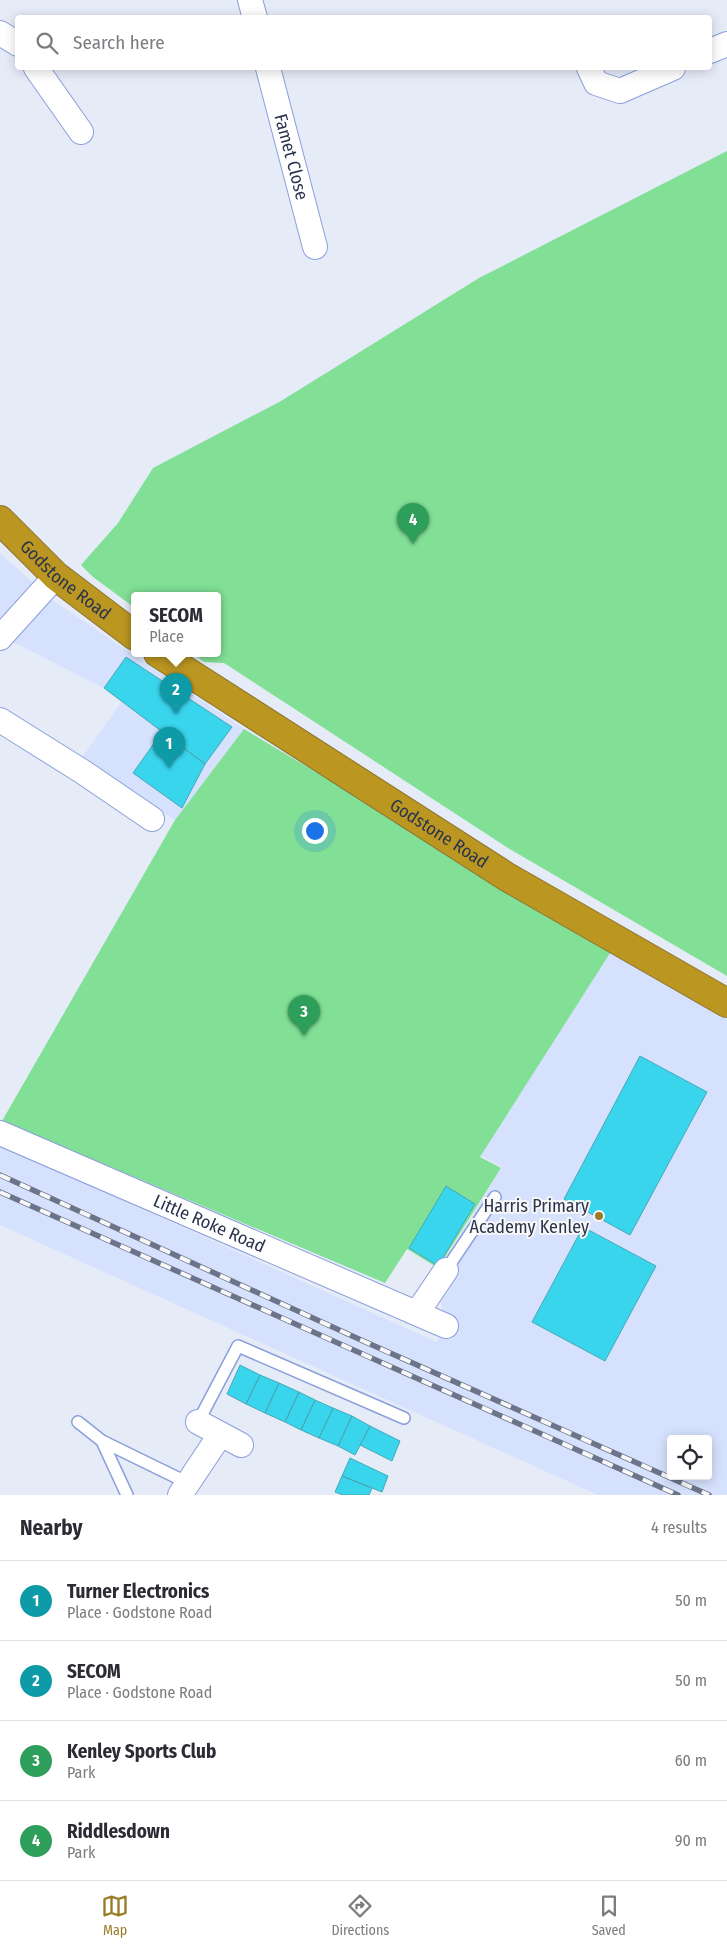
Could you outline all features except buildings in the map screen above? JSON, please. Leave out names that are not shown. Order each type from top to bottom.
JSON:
[{"type":"highway","name":"Godstone Road","points":[[0,520],[56,576],[131,633]]},
{"type":"highway","name":"Godstone Road","points":[[164,657],[507,877],[727,1003]]},
{"type":"street","points":[[250,0],[254,15]]},
{"type":"street","points":[[0,33],[15,42]]},
{"type":"street","points":[[712,51],[727,44]]},
{"type":"street","points":[[37,70],[81,132]]},
{"type":"street","name":"Famet Close","points":[[269,70],[315,247]]},
{"type":"street","points":[[590,70],[596,83],[620,91],[668,70]]},
{"type":"street","points":[[0,638],[56,576]]},
{"type":"street","points":[[0,720],[83,772],[152,820]]},
{"type":"street","name":"Little Roke Road","points":[[0,1133],[446,1326]]},
{"type":"street","points":[[416,1313],[446,1270]]},
{"type":"street","points":[[198,1422],[241,1445]]},
{"type":"street","points":[[184,1489],[220,1435]]},
{"type":"lane","points":[[446,1270],[495,1197]]},
{"type":"lane","points":[[198,1422],[238,1346],[404,1418]]},
{"type":"lane","points":[[78,1422],[102,1441],[184,1489]]},
{"type":"lane","points":[[102,1441],[127,1495]]},
{"type":"shaded area","points":[[0,553],[51,599],[131,653],[131,657],[137,657],[244,729],[175,820],[81,759],[122,701],[104,688],[0,637]]},
{"type":"shaded area","name":"Harris Primary Academy Kenley","points":[[612,950],[727,1019],[727,1495],[598,1495],[0,1225],[0,1145],[437,1342],[449,1320],[443,1313],[441,1301],[445,1289],[441,1266],[502,1167],[480,1155]]},
{"type":"green space","points":[[727,151],[727,976],[508,848],[224,663],[204,662],[197,657],[221,657],[221,592],[131,592],[131,605],[93,577],[81,565],[118,523],[153,468],[281,401],[479,278]]},
{"type":"green space","points":[[244,729],[612,950],[480,1157],[501,1168],[438,1268],[407,1249],[385,1283],[2,1121],[175,820]]},
{"type":"railway","points":[[0,1175],[361,1340],[709,1495]]},
{"type":"railway","points":[[0,1192],[678,1495]]},
{"type":"place","name":"Riddlesdown","points":[[413,544]]},
{"type":"place","name":"SECOM","points":[[176,714]]},
{"type":"place","name":"Turner Electronics","points":[[169,768]]},
{"type":"place","name":"Kenley Sports Club","points":[[304,1036]]},
{"type":"place","name":"Harris Primary Academy Kenley","points":[[599,1216]]}]
